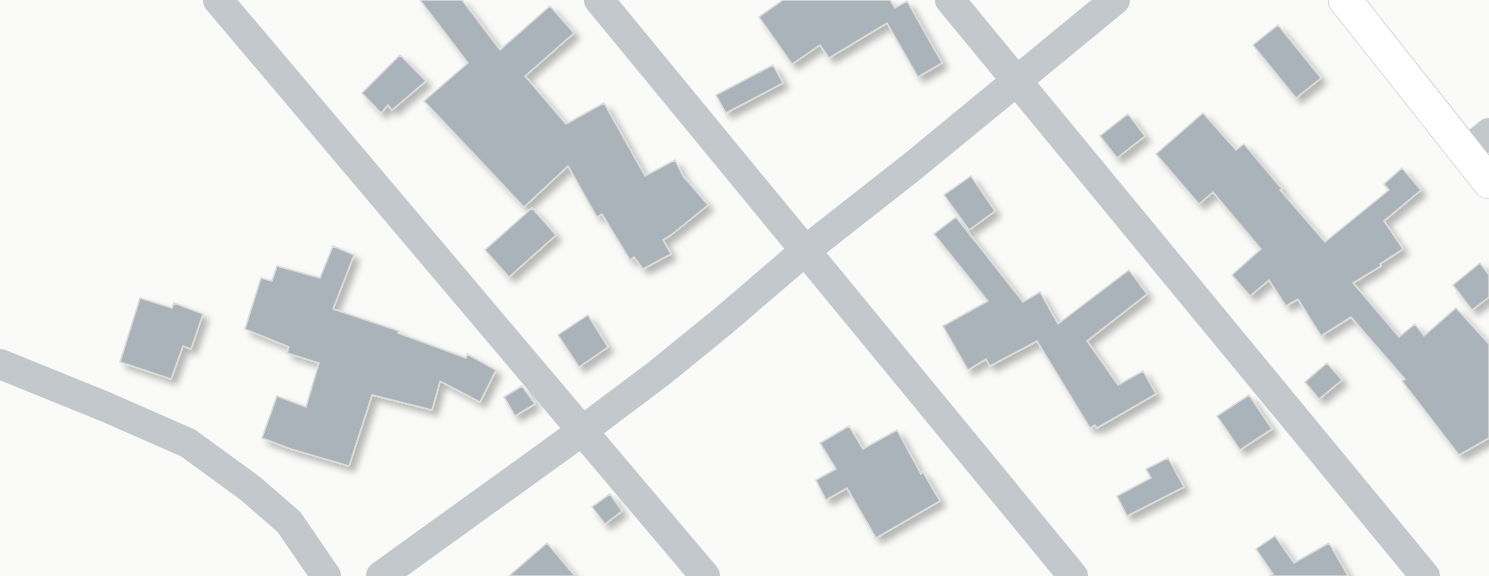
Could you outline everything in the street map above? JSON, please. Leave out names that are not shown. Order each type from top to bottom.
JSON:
[{"type":"street","points":[[219,0],[705,576]]},
{"type":"street","points":[[599,0],[1073,576]]},
{"type":"street","points":[[950,0],[1425,576]]},
{"type":"street","points":[[381,576],[658,374],[806,250],[1115,0]]},
{"type":"street","points":[[1346,0],[1478,142],[1489,182]]},
{"type":"street","points":[[0,364],[188,443],[252,489],[289,522],[326,576]]},
{"type":"building","points":[[420,0],[462,0],[500,50],[550,6],[574,33],[525,76],[566,124],[604,103],[645,176],[675,160],[683,176],[708,205],[663,240],[671,254],[643,269],[634,257],[630,260],[602,214],[597,217],[568,166],[524,207],[424,101],[468,63]]},
{"type":"building","points":[[783,0],[890,0],[895,8],[907,1],[942,63],[918,77],[887,23],[829,58],[820,45],[792,64],[759,17]]},
{"type":"building","points":[[1278,25],[1321,78],[1296,98],[1253,45]]},
{"type":"building","points":[[400,55],[426,81],[392,110],[388,105],[381,113],[362,93]]},
{"type":"building","points":[[773,65],[783,83],[726,113],[716,95]]},
{"type":"building","points":[[1203,113],[1236,150],[1244,144],[1325,242],[1389,190],[1384,184],[1402,168],[1421,190],[1384,221],[1403,249],[1353,283],[1399,337],[1415,324],[1424,336],[1456,308],[1489,344],[1489,438],[1459,455],[1402,381],[1405,379],[1351,317],[1321,336],[1298,299],[1286,306],[1269,280],[1250,296],[1232,275],[1261,249],[1213,192],[1199,204],[1156,154]]},
{"type":"building","points":[[1128,114],[1145,136],[1117,158],[1100,136]]},
{"type":"building","points":[[971,176],[995,211],[969,230],[944,195]]},
{"type":"building","points":[[532,208],[556,235],[509,277],[485,250]]},
{"type":"building","points":[[956,217],[1023,302],[1040,292],[1058,324],[1129,270],[1147,294],[1087,341],[1118,385],[1143,371],[1156,394],[1097,428],[1095,425],[1090,428],[1037,341],[990,366],[986,359],[968,370],[943,326],[988,301],[934,234]]},
{"type":"building","points":[[333,246],[354,255],[333,309],[399,331],[398,333],[466,358],[467,354],[496,370],[480,402],[440,381],[432,410],[372,395],[349,466],[262,438],[277,396],[306,407],[319,363],[287,353],[289,347],[245,329],[261,278],[272,281],[277,266],[320,278]]},
{"type":"building","points":[[1480,263],[1489,275],[1489,297],[1472,310],[1453,285]]},
{"type":"building","points":[[140,298],[172,308],[174,303],[203,314],[191,349],[183,346],[171,379],[120,362]]},
{"type":"building","points":[[588,315],[608,347],[579,367],[558,335]]},
{"type":"building","points":[[1327,363],[1342,380],[1319,399],[1305,382]]},
{"type":"building","points":[[522,386],[535,404],[515,416],[504,397]]},
{"type":"building","points":[[1249,395],[1272,429],[1240,450],[1217,416]]},
{"type":"building","points":[[849,426],[863,449],[897,430],[921,474],[923,472],[940,501],[876,538],[847,488],[826,500],[816,480],[836,469],[820,443]]},
{"type":"building","points":[[1168,458],[1184,487],[1127,516],[1117,496],[1151,478],[1146,469]]},
{"type":"building","points":[[610,494],[622,511],[605,524],[592,507]]},
{"type":"building","points":[[1275,536],[1294,563],[1329,543],[1348,576],[1270,576],[1273,574],[1256,549]]},
{"type":"building","points":[[547,543],[575,576],[509,576]]}]
